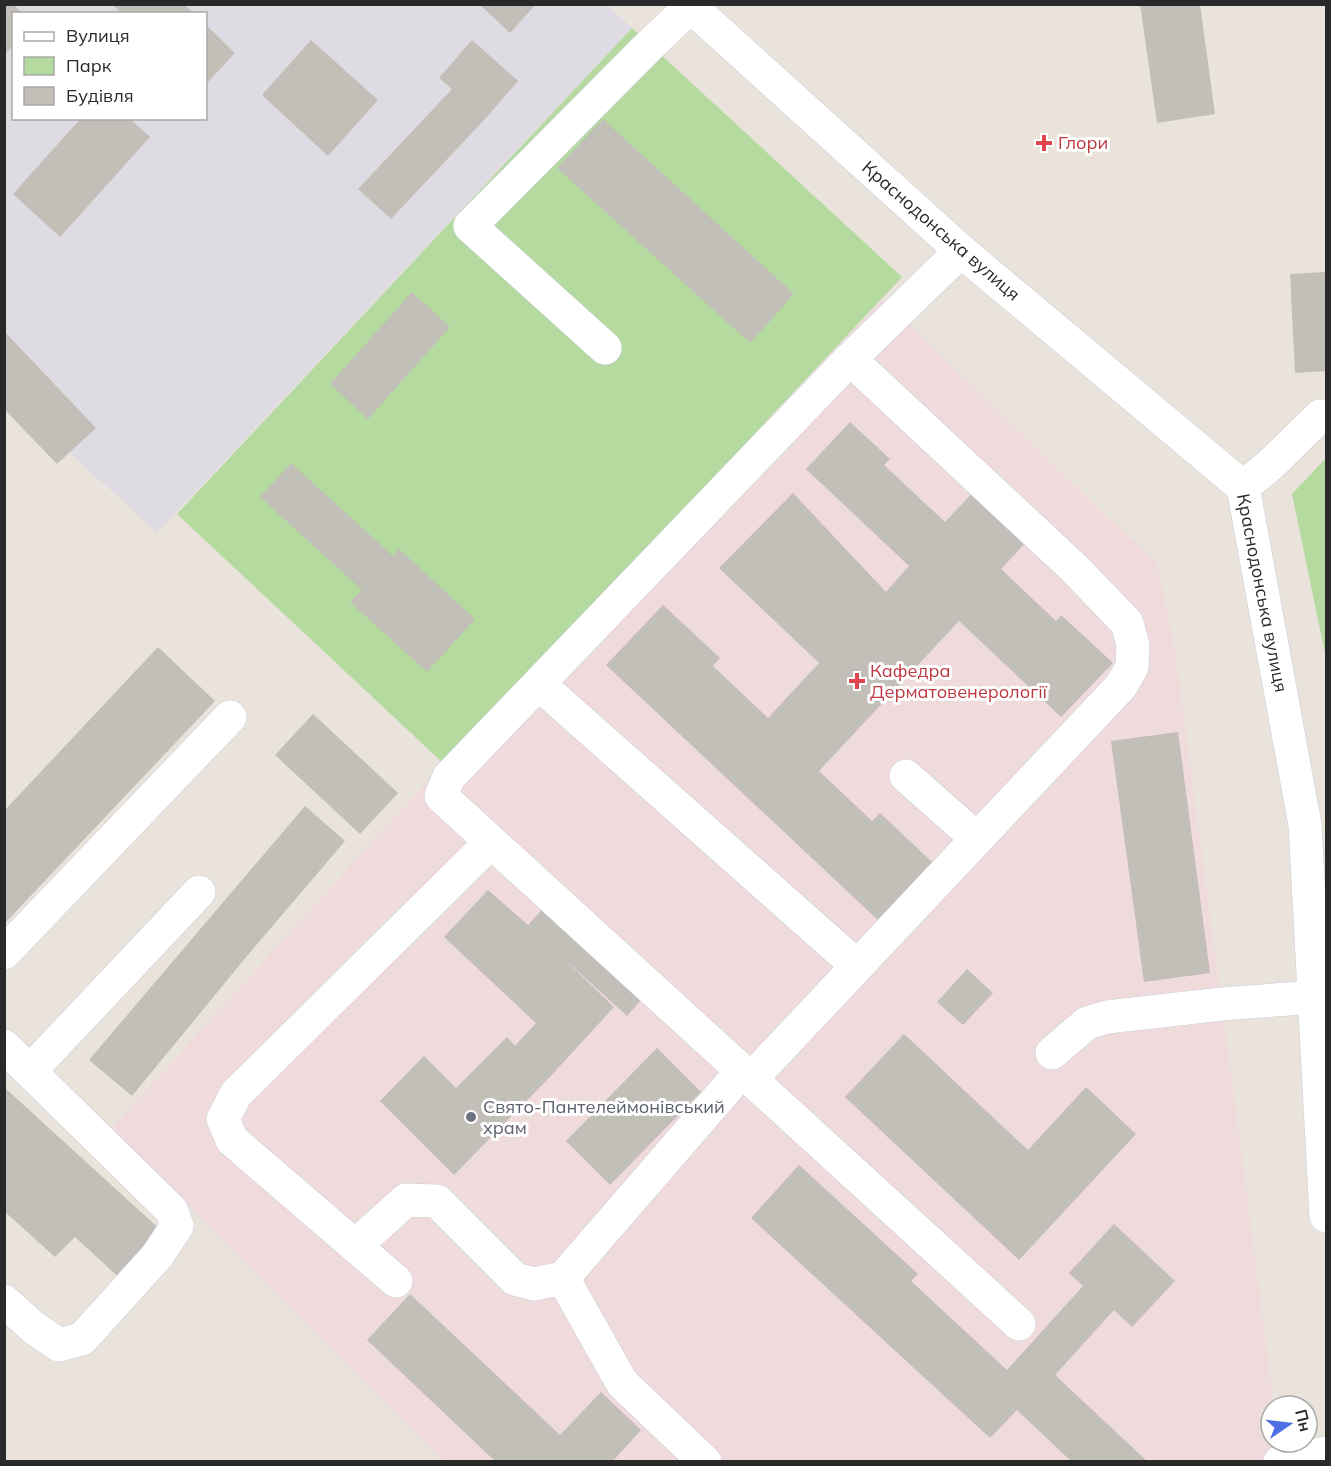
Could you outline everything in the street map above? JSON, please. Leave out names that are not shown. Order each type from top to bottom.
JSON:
[{"type":"street","name":"Краснодонська вулиця","points":[[689,6],[960,250],[1244,487],[1305,825],[1326,1216]]},
{"type":"street","points":[[605,348],[470,226],[689,6]]},
{"type":"street","points":[[960,250],[850,359],[449,777],[441,796],[1019,1324]]},
{"type":"street","points":[[355,1246],[406,1200],[437,1201],[515,1279],[534,1284],[563,1278],[746,1075],[857,966],[1120,686],[1132,667],[1133,645],[1126,623],[1074,568],[850,359]]},
{"type":"street","points":[[1244,487],[1320,416]]},
{"type":"street","points":[[538,684],[857,966]]},
{"type":"street","points":[[4,953],[230,717]]},
{"type":"street","points":[[906,776],[976,838]]},
{"type":"street","points":[[396,1281],[232,1140],[223,1119],[236,1094],[491,842]]},
{"type":"street","points":[[30,1071],[199,892]]},
{"type":"street","points":[[1053,1053],[1087,1023],[1107,1017],[1222,1004],[1314,997]]},
{"type":"street","points":[[4,1046],[172,1211],[177,1226],[157,1256],[82,1339],[59,1345],[34,1328],[4,1301]]},
{"type":"street","points":[[563,1278],[622,1383],[705,1461]]},
{"type":"street","points":[[1280,1461],[1326,1453]]},
{"type":"shaded area","points":[[607,4],[632,28],[157,533],[5,393],[4,5]]},
{"type":"shaded area","points":[[882,299],[1157,564],[1175,650],[1272,1394],[1259,1394],[1259,1454],[1280,1454],[1281,1461],[443,1461],[111,1129],[419,790]]},
{"type":"green space","points":[[632,28],[902,277],[444,764],[177,514]]},
{"type":"green space","points":[[1326,458],[1326,658],[1292,494]]},
{"type":"building","points":[[4,4],[13,4],[21,12],[12,12],[12,47],[4,55]]},
{"type":"building","points":[[112,4],[184,4],[192,12],[120,12]]},
{"type":"building","points":[[479,4],[536,4],[510,33]]},
{"type":"building","points":[[1140,4],[1200,4],[1215,114],[1157,123]]},
{"type":"building","points":[[207,26],[235,53],[207,83]]},
{"type":"building","points":[[311,40],[378,100],[328,156],[262,95]]},
{"type":"building","points":[[472,40],[518,81],[391,219],[358,189],[452,89],[439,78]]},
{"type":"building","points":[[603,119],[794,294],[750,343],[557,168]]},
{"type":"building","points":[[79,120],[131,120],[150,137],[60,237],[13,194]]},
{"type":"building","points":[[1326,272],[1326,371],[1295,373],[1290,274]]},
{"type":"building","points":[[412,292],[450,327],[368,419],[330,384]]},
{"type":"building","points":[[4,331],[96,428],[57,464],[4,409]]},
{"type":"building","points":[[850,422],[890,459],[884,465],[945,522],[979,486],[1032,536],[1001,569],[1056,621],[1061,615],[1113,663],[1061,717],[959,621],[819,771],[872,821],[880,813],[933,863],[879,921],[606,665],[663,605],[720,658],[713,666],[768,718],[819,663],[719,568],[793,493],[886,592],[909,566],[806,469]]},
{"type":"building","points":[[291,463],[393,556],[399,549],[475,619],[427,672],[350,602],[362,590],[260,497]]},
{"type":"building","points":[[158,647],[215,701],[4,924],[4,811]]},
{"type":"building","points":[[313,714],[398,793],[360,834],[275,755]]},
{"type":"building","points":[[1178,732],[1210,973],[1144,982],[1111,741]]},
{"type":"building","points":[[305,806],[345,841],[132,1096],[89,1060]]},
{"type":"building","points":[[488,890],[528,925],[549,902],[648,992],[627,1016],[562,957],[614,1007],[549,1078],[454,1175],[380,1101],[424,1056],[456,1088],[507,1037],[515,1046],[536,1023],[444,937]]},
{"type":"building","points":[[967,969],[993,993],[963,1025],[937,1002]]},
{"type":"building","points":[[904,1034],[1028,1150],[1086,1087],[1136,1134],[1019,1260],[845,1097]]},
{"type":"building","points":[[657,1048],[701,1092],[610,1185],[566,1141]]},
{"type":"building","points":[[4,1087],[166,1235],[124,1282],[75,1237],[55,1257],[4,1211]]},
{"type":"building","points":[[799,1165],[918,1274],[911,1281],[1007,1370],[1083,1286],[1069,1273],[1114,1224],[1175,1281],[1132,1327],[1114,1310],[1055,1375],[1148,1462],[1072,1462],[1017,1410],[990,1438],[751,1218]]},
{"type":"building","points":[[410,1294],[560,1435],[601,1392],[641,1430],[612,1462],[496,1462],[367,1340]]},
{"type":"place","name":"Глори","points":[[1044,143]]},
{"type":"place","name":"Кафедра Дерматовенерології","points":[[857,681]]},
{"type":"place","name":"Свято-Пантелеймонівський храм","points":[[471,1117]]}]
